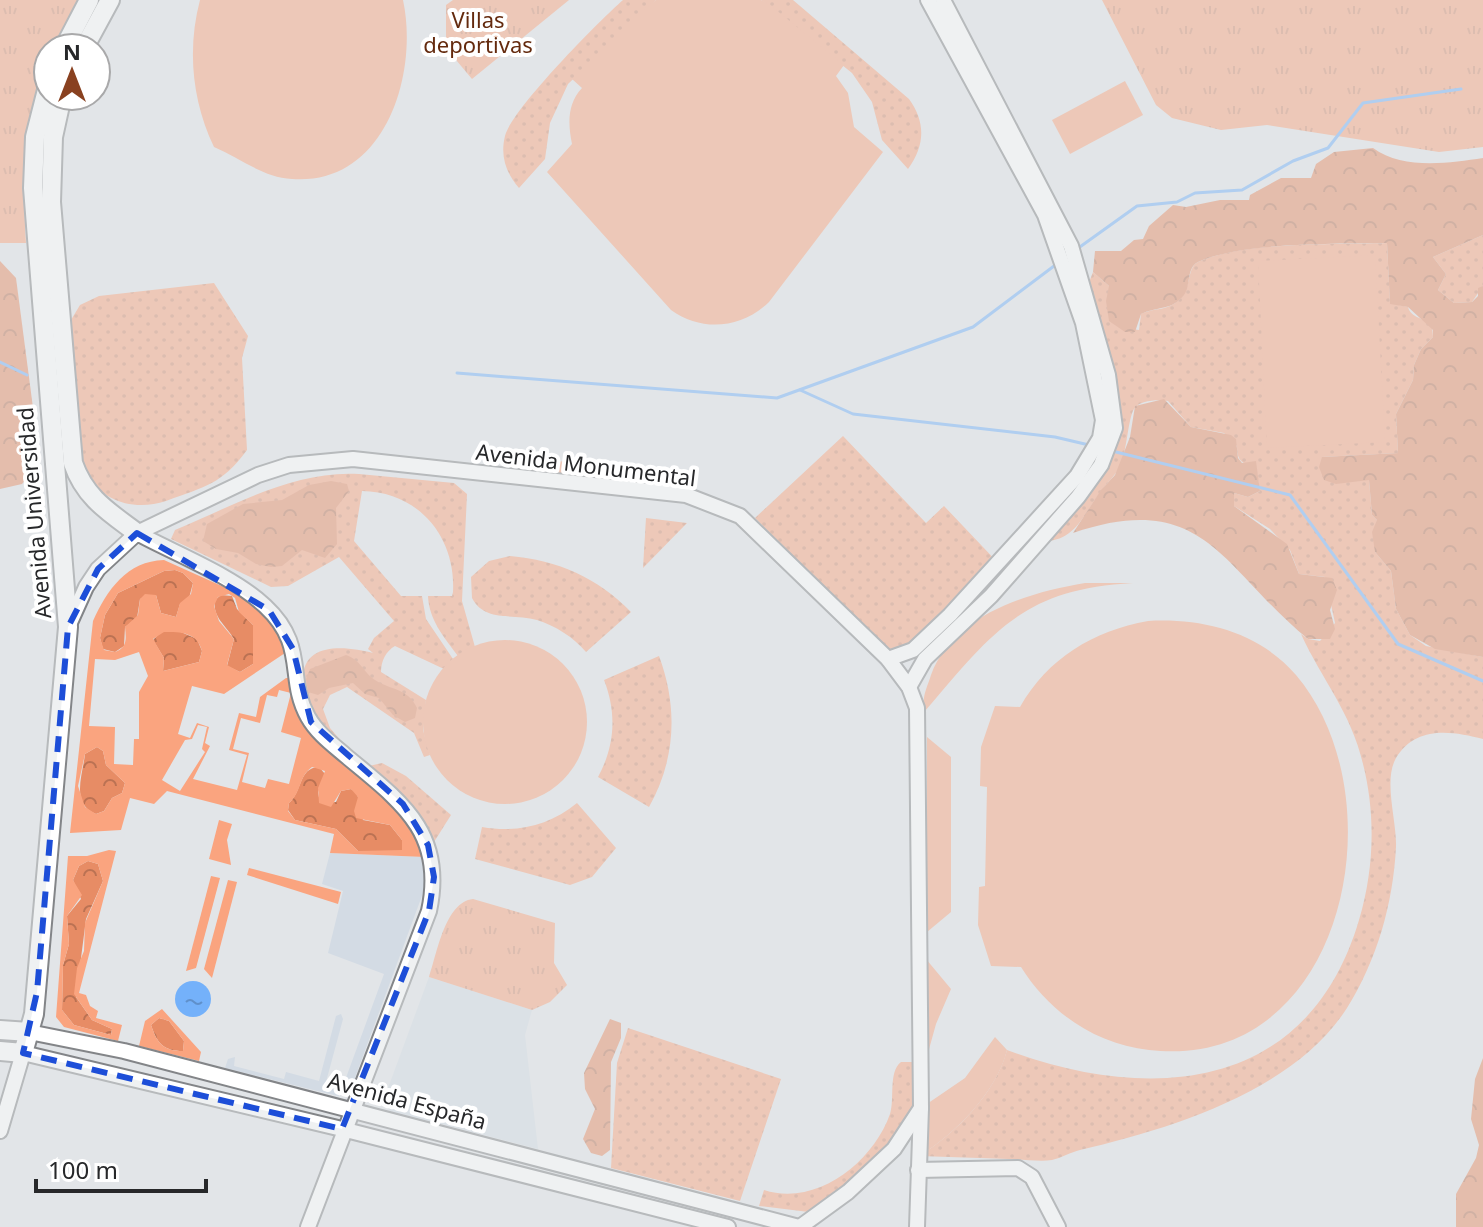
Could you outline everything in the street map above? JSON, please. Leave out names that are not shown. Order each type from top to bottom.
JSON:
[{"type":"street","points":[[72,32],[89,0]]},
{"type":"street","points":[[93,32],[110,0]]},
{"type":"street","points":[[928,0],[1050,212]]},
{"type":"street","points":[[909,687],[925,659],[1078,497],[1105,441],[1115,428],[1113,399],[1050,212],[943,0]]},
{"type":"street","name":"Avenida Universidad","points":[[23,1053],[41,947],[68,627],[33,188],[35,137],[41,112]]},
{"type":"street","name":"Avenida Universidad","points":[[58,112],[53,137],[51,202],[73,463],[80,484],[93,501],[137,533]]},
{"type":"street","points":[[888,659],[913,650],[1099,455]]},
{"type":"street","name":"Avenida Monumental","points":[[68,627],[98,569],[137,533],[258,475],[289,465],[353,459],[686,495],[740,516],[888,659],[909,687],[917,712],[921,1108],[917,1227]]},
{"type":"street","points":[[137,533],[247,592],[269,610],[291,644],[301,700],[311,722],[403,804],[426,840],[434,877],[429,911],[342,1129],[308,1227]]},
{"type":"street","points":[[999,562],[1010,572]]},
{"type":"street","name":"Avenida España","points":[[0,1030],[29,1032],[124,1051],[800,1227]]},
{"type":"street","name":"Avenida España","points":[[0,1051],[23,1053],[342,1129],[728,1227]]},
{"type":"street","points":[[0,1131],[23,1053]]},
{"type":"street","points":[[800,1227],[848,1192],[894,1149],[921,1108]]},
{"type":"street","points":[[918,1170],[1018,1168],[1032,1177],[1058,1227]]},
{"type":"street","points":[[655,1227],[660,1211]]},
{"type":"highlighted area","points":[[137,533],[269,610],[293,649],[311,722],[403,804],[428,845],[434,877],[429,911],[342,1129],[23,1053],[37,992],[68,627],[98,569]]},
{"type":"shaded area","points":[[330,853],[425,857],[426,871],[423,893],[353,1083],[338,1096],[225,1068],[228,1059],[235,1057],[234,1066],[284,1079],[286,1072],[319,1081],[336,1016],[341,1014],[343,1019],[326,1082],[343,1086],[384,974],[328,953],[343,891],[322,884]]},
{"type":"shaded area","points":[[429,977],[532,1010],[525,1035],[538,1149],[390,1111],[384,1099]]},
{"type":"green space","points":[[0,0],[81,0],[65,32],[32,32],[32,112],[35,112],[26,156],[26,243],[0,243]]},
{"type":"green space","points":[[200,0],[403,0],[407,29],[399,91],[388,120],[372,145],[351,164],[324,176],[292,179],[261,171],[214,147],[201,112],[194,75],[194,37]]},
{"type":"green space","name":"Villas deportivas","points":[[453,0],[569,0],[472,79],[446,48],[446,5]]},
{"type":"green space","points":[[623,0],[656,0],[568,84],[550,123],[545,159],[519,188],[504,157],[505,136],[511,123],[557,66]]},
{"type":"green space","points":[[656,0],[761,0],[770,5],[844,65],[836,76],[848,93],[854,127],[883,152],[769,302],[746,318],[734,322],[695,322],[671,310],[547,172],[572,144],[570,114],[582,88],[572,79],[634,17]]},
{"type":"green space","points":[[761,0],[793,0],[909,99],[918,116],[921,134],[918,152],[908,169],[882,140],[872,102],[852,73]]},
{"type":"green space","points":[[1102,0],[1483,0],[1483,147],[1439,152],[1267,125],[1221,130],[1172,118],[1156,105]]},
{"type":"green space","points":[[1125,81],[1143,115],[1070,154],[1052,120]]},
{"type":"green space","points":[[1373,148],[1398,160],[1412,162],[1441,163],[1483,158],[1483,235],[1433,257],[1446,274],[1438,290],[1454,303],[1472,302],[1478,296],[1478,288],[1483,286],[1483,657],[1435,649],[1410,635],[1396,609],[1391,571],[1375,552],[1372,532],[1377,520],[1372,515],[1369,480],[1336,484],[1324,480],[1319,467],[1322,457],[1398,453],[1396,414],[1413,380],[1414,365],[1421,349],[1433,337],[1433,330],[1408,307],[1390,304],[1387,243],[1263,247],[1217,255],[1194,265],[1184,295],[1179,300],[1141,314],[1135,332],[1125,332],[1109,321],[1106,301],[1109,286],[1093,272],[1095,251],[1121,251],[1134,240],[1143,239],[1149,226],[1173,205],[1186,207],[1220,200],[1249,200],[1250,195],[1281,178],[1311,178],[1316,164],[1334,152]]},
{"type":"green space","points":[[1483,235],[1483,286],[1472,302],[1454,303],[1438,290],[1446,274],[1433,257]]},
{"type":"green space","points":[[1387,243],[1390,303],[1408,307],[1415,316],[1432,325],[1433,337],[1421,349],[1414,365],[1413,380],[1396,414],[1398,453],[1322,457],[1330,480],[1369,480],[1372,515],[1377,520],[1375,552],[1391,571],[1396,609],[1410,635],[1426,646],[1483,657],[1483,739],[1447,733],[1424,735],[1404,747],[1396,758],[1391,778],[1396,847],[1391,889],[1382,931],[1358,990],[1324,1037],[1296,1062],[1263,1084],[1190,1118],[1052,1160],[919,1156],[960,1124],[984,1097],[1002,1066],[1007,1050],[1063,1067],[1117,1077],[1170,1078],[1220,1069],[1265,1050],[1304,1020],[1336,977],[1359,920],[1368,882],[1372,842],[1367,783],[1358,745],[1344,712],[1301,634],[1320,641],[1335,623],[1325,577],[1299,574],[1290,550],[1270,529],[1234,506],[1231,500],[1234,493],[1248,497],[1260,491],[1256,467],[1241,461],[1237,446],[1224,433],[1191,427],[1168,401],[1144,402],[1136,406],[1132,414],[1119,468],[1082,520],[1061,538],[1040,541],[1101,465],[1086,290],[1093,272],[1109,286],[1109,317],[1112,321],[1139,330],[1141,314],[1170,306],[1180,299],[1192,268],[1198,262],[1217,255],[1264,247]]},
{"type":"green space","points":[[1375,255],[1385,442],[1267,448],[1258,261]]},
{"type":"green space","points":[[0,261],[16,278],[35,423],[33,470],[22,484],[0,489]]},
{"type":"green space","points":[[214,283],[248,336],[242,358],[247,450],[220,478],[166,501],[143,505],[111,498],[93,483],[83,463],[71,320],[80,305],[99,296]]},
{"type":"green space","points":[[1164,399],[1191,427],[1231,435],[1236,439],[1238,458],[1242,463],[1256,461],[1260,491],[1248,497],[1234,493],[1234,506],[1287,544],[1299,574],[1332,578],[1337,590],[1330,610],[1335,629],[1330,639],[1308,639],[1231,563],[1208,543],[1183,528],[1153,521],[1117,522],[1073,533],[1101,490],[1115,475],[1130,437],[1135,406]]},
{"type":"green space","points":[[843,436],[926,523],[944,506],[1001,566],[902,652],[885,649],[755,518]]},
{"type":"green space","points":[[546,460],[645,469],[674,492],[516,476]]},
{"type":"green space","points":[[359,474],[454,483],[467,494],[462,601],[475,647],[458,656],[438,628],[429,605],[428,596],[452,596],[453,592],[448,553],[441,536],[430,521],[401,499],[362,491],[354,541],[401,596],[422,596],[426,619],[453,659],[444,669],[395,646],[382,664],[381,672],[426,700],[423,730],[430,755],[424,757],[414,733],[347,687],[330,695],[323,709],[330,728],[348,749],[311,722],[303,679],[305,666],[311,658],[319,652],[340,648],[373,653],[368,649],[374,638],[394,621],[339,557],[288,586],[271,587],[171,539],[175,530],[264,492],[311,478]]},
{"type":"green space","points":[[331,481],[347,484],[349,491],[336,508],[337,544],[325,558],[302,550],[282,566],[271,567],[256,564],[238,553],[216,549],[203,541],[207,524],[243,504],[282,500],[309,485]]},
{"type":"green space","points":[[646,518],[687,523],[643,568]]},
{"type":"green space","points":[[510,556],[545,562],[576,573],[605,589],[631,612],[586,652],[570,637],[544,622],[484,611],[472,598],[471,577],[489,561]]},
{"type":"green space","points":[[164,560],[244,596],[273,622],[288,651],[224,694],[192,686],[178,734],[190,738],[197,723],[209,727],[205,743],[210,746],[193,779],[237,790],[247,755],[229,750],[239,713],[256,717],[260,697],[286,678],[294,678],[296,701],[409,820],[425,857],[330,853],[334,834],[167,791],[154,804],[130,798],[121,830],[70,833],[93,621],[120,579],[151,562]],"holes":[[[164,571],[183,573],[193,583],[191,594],[180,603],[176,617],[161,613],[156,595],[145,594],[140,599],[138,615],[125,627],[124,645],[115,652],[104,650],[100,638],[105,615],[118,593]],[[229,594],[235,598],[239,612],[253,625],[253,664],[240,672],[227,665],[234,639],[219,621],[214,606],[218,597]],[[164,632],[192,637],[202,651],[199,662],[163,671],[164,658],[153,639]],[[139,652],[148,676],[139,692],[139,739],[134,739],[133,765],[114,764],[115,727],[89,726],[95,659],[115,660]],[[279,690],[291,693],[281,732],[301,738],[289,784],[268,779],[265,788],[242,782],[249,753],[233,749],[241,718],[260,723],[267,695],[277,697]],[[198,725],[207,727],[202,749],[205,752],[180,791],[162,780],[185,740],[192,739]],[[97,747],[103,751],[106,765],[125,783],[122,793],[112,798],[104,811],[96,814],[85,807],[78,786],[85,754]],[[312,767],[325,771],[318,788],[319,803],[331,807],[341,791],[351,789],[358,797],[354,811],[356,818],[390,825],[402,840],[402,850],[358,851],[336,829],[295,820],[288,811],[289,803],[304,775]]]},
{"type":"green space","points":[[175,570],[193,583],[189,598],[180,604],[176,617],[161,613],[156,595],[140,599],[137,618],[125,627],[124,646],[115,652],[103,649],[100,638],[105,615],[118,593],[164,571]]},
{"type":"green space","points":[[1085,583],[1133,583],[1095,587],[1063,595],[1012,620],[970,659],[925,711],[925,693],[942,654],[974,622],[1016,601]]},
{"type":"green space","points":[[221,595],[232,596],[237,609],[253,625],[253,664],[240,672],[227,666],[234,639],[216,611],[215,600]]},
{"type":"green space","points":[[1148,621],[1209,625],[1247,638],[1281,660],[1296,675],[1328,728],[1345,789],[1347,854],[1335,918],[1309,974],[1269,1019],[1216,1046],[1149,1050],[1129,1047],[1092,1033],[1045,998],[1021,967],[991,966],[978,925],[979,887],[985,886],[987,787],[980,786],[981,747],[995,706],[1020,707],[1044,674],[1074,649],[1109,632]]},
{"type":"green space","points":[[161,632],[181,632],[197,639],[202,651],[199,662],[163,671],[164,658],[153,640]]},
{"type":"green space","points":[[505,640],[536,646],[563,664],[581,691],[587,722],[581,753],[563,780],[536,798],[505,804],[474,798],[447,780],[429,753],[423,722],[429,691],[447,664],[474,646]]},
{"type":"green space","points":[[346,655],[375,680],[409,697],[417,708],[415,718],[405,722],[393,715],[379,698],[365,694],[353,683],[329,688],[318,695],[308,692],[306,679],[310,669]]},
{"type":"green space","points":[[659,656],[669,694],[671,733],[665,770],[649,807],[598,777],[608,753],[612,729],[611,705],[604,680]]},
{"type":"green space","points":[[927,737],[951,757],[951,912],[927,932]]},
{"type":"green space","points":[[97,747],[103,751],[106,765],[125,783],[122,793],[112,798],[104,811],[96,814],[83,803],[80,788],[85,754]]},
{"type":"green space","points":[[382,763],[406,776],[451,815],[434,842],[422,832],[369,766]]},
{"type":"green space","points":[[319,767],[325,774],[318,792],[320,803],[336,802],[341,791],[351,789],[357,793],[363,820],[390,825],[402,840],[402,851],[358,851],[336,829],[295,820],[288,810],[289,803],[307,771]]},
{"type":"green space","points":[[577,803],[616,848],[592,877],[570,885],[475,859],[482,827],[508,829],[532,826],[555,817]]},
{"type":"green space","points":[[219,820],[232,824],[227,840],[231,865],[209,859]]},
{"type":"green space","points":[[116,851],[79,993],[86,995],[90,1006],[98,1011],[96,1018],[122,1025],[118,1041],[64,1027],[56,1017],[68,856]],"holes":[[[88,861],[98,864],[103,881],[85,923],[84,951],[77,968],[74,994],[92,1020],[112,1029],[111,1035],[74,1025],[62,1010],[63,965],[69,944],[67,916],[82,895],[73,880],[79,866]]]},
{"type":"green space","points":[[88,861],[98,864],[103,881],[86,919],[76,997],[92,1020],[112,1029],[111,1035],[74,1025],[62,1010],[63,965],[69,944],[67,916],[81,899],[73,880],[79,866]]},
{"type":"green space","points":[[249,868],[341,892],[338,904],[247,875]]},
{"type":"green space","points":[[211,876],[220,878],[196,968],[186,971]]},
{"type":"green space","points":[[228,880],[237,882],[212,978],[204,969]]},
{"type":"green space","points":[[473,899],[555,923],[554,963],[567,985],[550,1002],[532,1010],[429,977],[449,919],[463,902]]},
{"type":"green space","points":[[926,959],[951,989],[936,1024],[926,1060]]},
{"type":"green space","points":[[162,1009],[201,1052],[199,1061],[139,1046],[145,1021]],"holes":[[[159,1018],[169,1021],[184,1041],[183,1051],[166,1048],[156,1037],[151,1025]]]},
{"type":"green space","points":[[159,1018],[169,1021],[184,1041],[183,1051],[166,1048],[158,1041],[151,1025]]},
{"type":"green space","points":[[610,1019],[621,1023],[621,1038],[611,1062],[610,1150],[602,1156],[591,1153],[583,1139],[595,1109],[585,1089],[584,1073]]},
{"type":"green space","points":[[628,1028],[781,1079],[740,1201],[611,1168],[617,1063]]},
{"type":"green space","points":[[995,1037],[1007,1050],[994,1081],[960,1124],[919,1156],[921,1108],[965,1078]]},
{"type":"green space","points":[[1483,1058],[1483,1227],[1456,1227],[1456,1194],[1476,1158],[1479,1145],[1471,1119],[1475,1079]]},
{"type":"green space","points":[[901,1062],[920,1062],[921,1108],[894,1149],[817,1213],[759,1206],[764,1190],[784,1194],[804,1192],[823,1186],[857,1164],[871,1149],[890,1114],[894,1072]]},
{"type":"water","points":[[193,981],[206,986],[211,999],[206,1012],[193,1017],[180,1012],[175,999],[180,986]]},
{"type":"waterway","points":[[1077,249],[1137,206],[1177,202],[1195,193],[1242,190],[1293,161],[1328,148],[1363,103],[1461,89]]},
{"type":"waterway","points":[[457,373],[777,398],[973,327],[1058,263]]},
{"type":"waterway","points":[[0,362],[27,375]]},
{"type":"waterway","points":[[800,390],[853,414],[1055,437],[1089,445]]},
{"type":"waterway","points":[[1112,451],[1290,495],[1398,644],[1483,681]]}]
